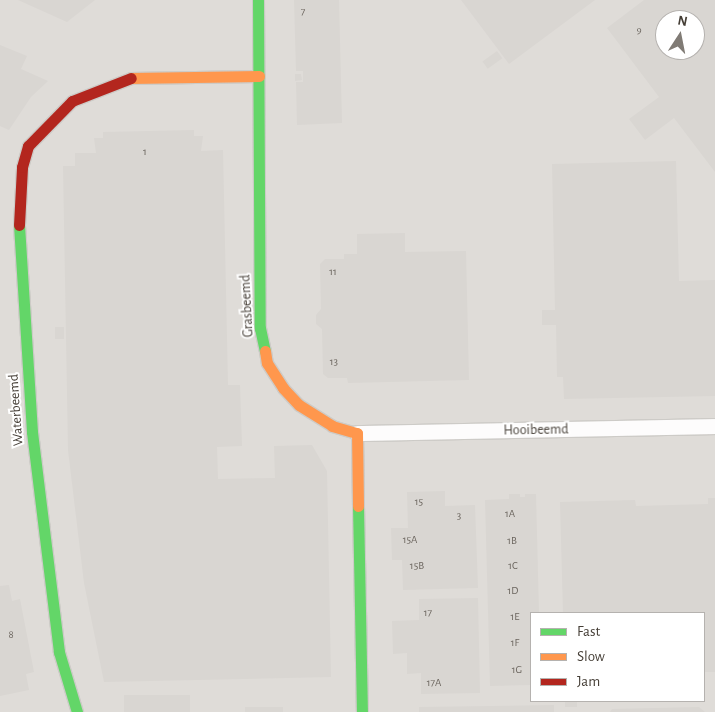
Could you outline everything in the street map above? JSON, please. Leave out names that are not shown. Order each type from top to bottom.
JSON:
[{"type":"street","name":"Grasbeemd","points":[[258,0],[260,328],[267,363],[283,388],[299,405],[332,426],[357,433]]},
{"type":"street","name":"Waterbeemd","points":[[77,712],[59,652],[32,432],[18,214],[22,167],[28,146],[72,101],[129,78],[258,76]]},
{"type":"street","name":"Hooibeemd","points":[[357,433],[715,426]]},
{"type":"street","points":[[357,433],[362,712]]},
{"type":"shaded area","points":[[0,0],[715,0],[715,712],[0,712]]},
{"type":"building","points":[[18,0],[95,0],[67,22]]},
{"type":"building","points":[[294,0],[339,0],[342,123],[297,125],[296,82],[303,82],[303,71],[296,71]]},
{"type":"building","points":[[461,0],[595,0],[509,64]]},
{"type":"building","points":[[644,0],[715,0],[715,172],[674,118],[645,140],[629,119],[659,97],[607,28]]},
{"type":"building","points":[[0,45],[27,56],[21,69],[48,81],[31,97],[9,130],[0,126]]},
{"type":"building","points":[[497,51],[502,58],[488,69],[482,62]]},
{"type":"building","points":[[295,74],[301,74],[302,80],[295,81]]},
{"type":"building","points":[[194,130],[194,136],[203,136],[201,151],[223,150],[228,385],[240,385],[242,446],[217,447],[218,479],[275,478],[274,446],[312,445],[327,471],[331,677],[104,682],[84,583],[68,450],[63,166],[75,166],[75,153],[96,153],[94,138],[103,138],[103,132]]},
{"type":"building","points":[[676,161],[679,281],[715,280],[715,396],[564,399],[563,377],[557,377],[556,325],[542,325],[542,310],[555,310],[552,164]]},
{"type":"building","points":[[405,233],[405,252],[466,251],[469,380],[348,383],[347,378],[328,378],[323,374],[322,329],[316,324],[316,315],[321,309],[320,264],[325,259],[344,259],[344,254],[357,254],[357,234]]},
{"type":"building","points":[[55,327],[64,327],[64,339],[55,339]]},
{"type":"building","points":[[445,491],[445,506],[475,505],[478,588],[403,590],[402,560],[392,560],[391,528],[408,528],[407,492]]},
{"type":"building","points":[[509,494],[520,494],[520,497],[525,497],[525,494],[536,494],[539,612],[530,612],[530,685],[490,686],[485,500],[509,499]]},
{"type":"building","points":[[708,498],[715,498],[715,672],[705,672],[705,612],[563,612],[560,502],[635,500],[636,506],[708,504]]},
{"type":"building","points":[[9,585],[12,601],[20,599],[34,672],[26,674],[29,690],[0,696],[0,586]]},
{"type":"building","points":[[478,598],[480,693],[421,694],[421,673],[407,674],[407,653],[393,654],[392,621],[419,620],[419,599]]},
{"type":"building","points":[[124,695],[190,695],[190,712],[124,712]]},
{"type":"building","points":[[565,702],[577,702],[577,707],[565,707]]},
{"type":"building","points":[[554,705],[554,712],[419,712],[419,707]]},
{"type":"building","points":[[245,707],[283,707],[283,712],[245,712]]},
{"type":"building","points":[[699,707],[705,712],[610,712],[612,709]]},
{"type":"traffic: fast","points":[[258,0],[260,328],[265,351]]},
{"type":"traffic: fast","points":[[19,225],[32,432],[59,652],[77,712]]},
{"type":"traffic: fast","points":[[358,506],[362,712]]},
{"type":"traffic: slow","points":[[131,78],[259,76]]},
{"type":"traffic: slow","points":[[265,351],[267,363],[283,388],[299,405],[332,426],[357,433],[358,506]]},
{"type":"traffic: jam","points":[[19,225],[22,167],[28,146],[72,101],[131,78]]}]
